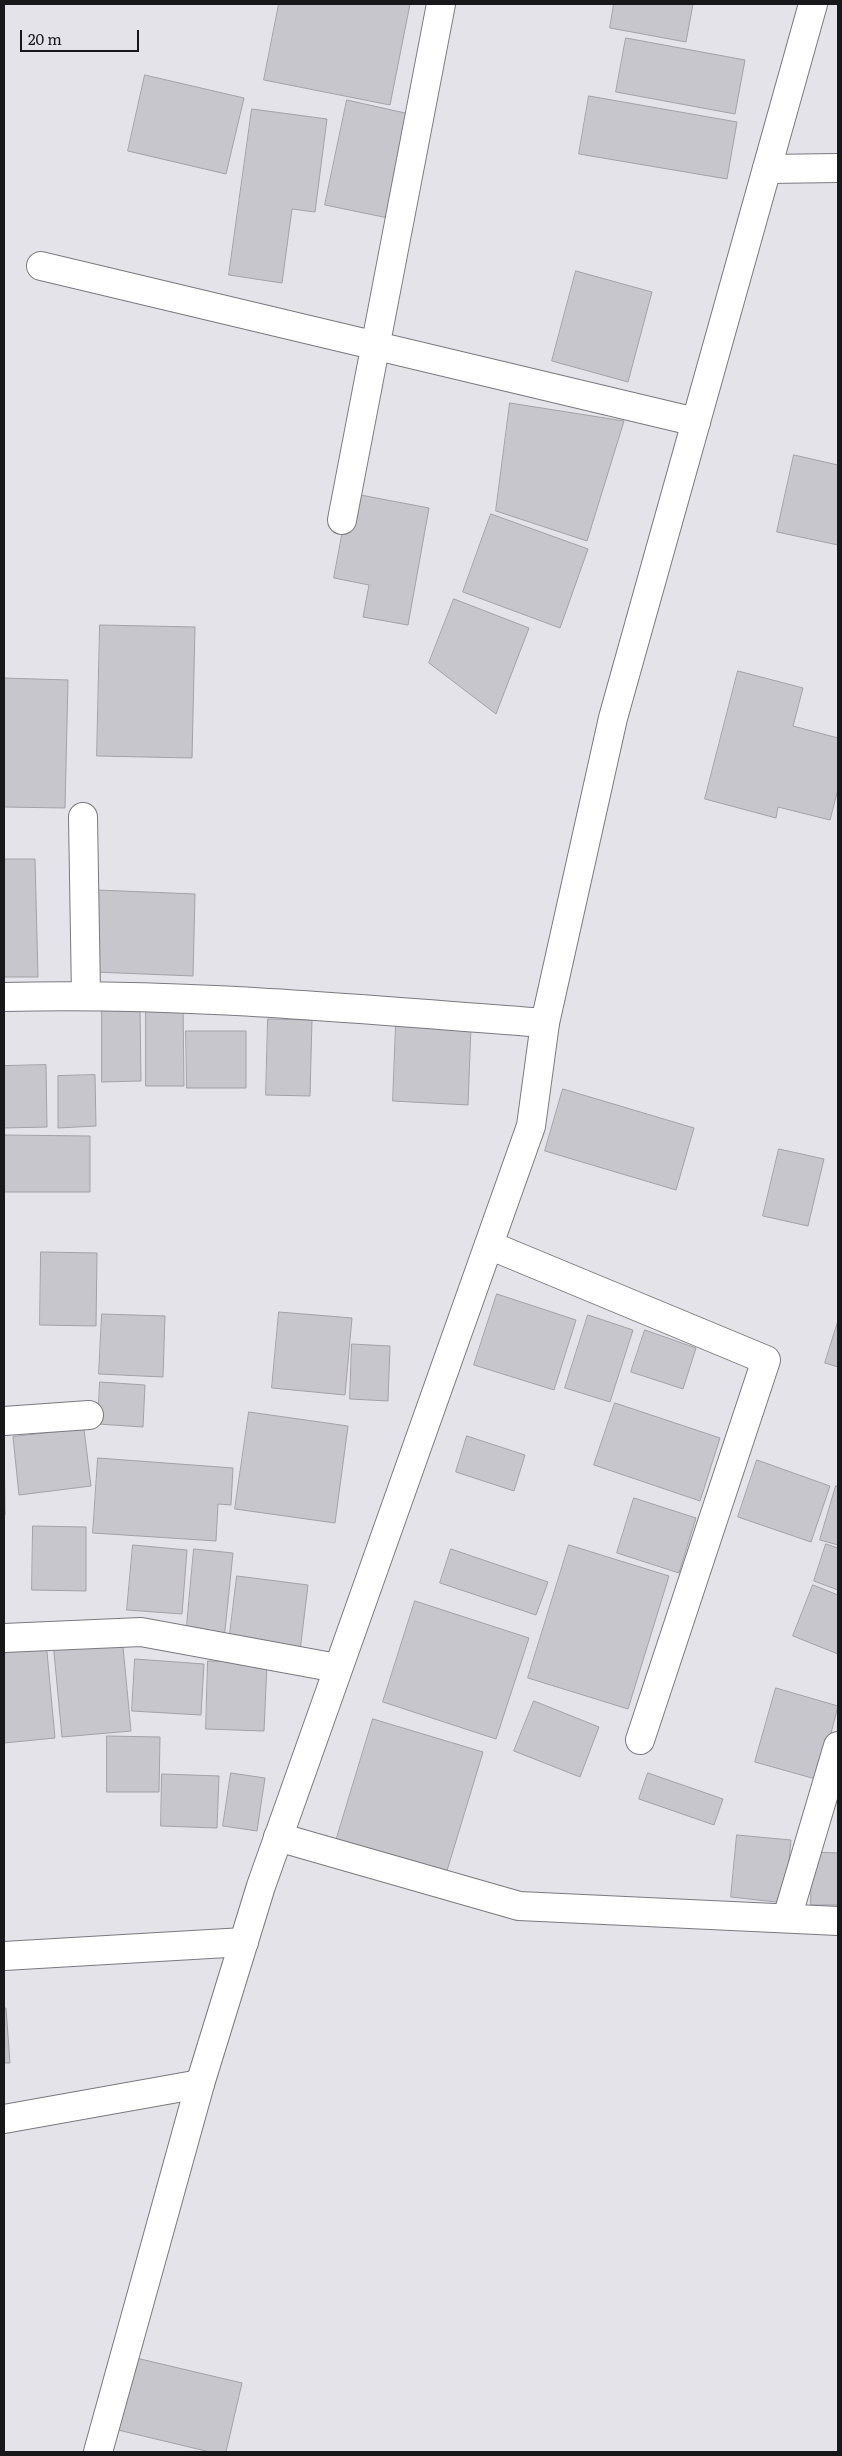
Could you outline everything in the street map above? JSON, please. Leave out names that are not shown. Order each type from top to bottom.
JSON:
[{"type":"street","points":[[342,520],[441,4]]},
{"type":"street","points":[[98,2452],[200,2084],[278,1837],[531,1126],[545,1022],[613,718],[812,4]]},
{"type":"street","points":[[766,168],[838,168]]},
{"type":"street","points":[[41,266],[696,422]]},
{"type":"street","points":[[83,817],[86,995]]},
{"type":"street","points":[[4,997],[86,995],[255,1002],[545,1022]]},
{"type":"street","points":[[489,1245],[766,1360],[640,1740]]},
{"type":"street","points":[[4,1421],[89,1415]]},
{"type":"street","points":[[4,1638],[141,1632],[337,1668]]},
{"type":"street","points":[[787,1918],[838,1746]]},
{"type":"street","points":[[278,1837],[520,1906],[838,1921]]},
{"type":"street","points":[[4,1956],[244,1942]]},
{"type":"street","points":[[4,2119],[200,2084]]},
{"type":"building","points":[[279,4],[410,4],[390,105],[264,80]]},
{"type":"building","points":[[614,4],[693,4],[686,42],[610,28]]},
{"type":"building","points":[[626,38],[745,60],[735,114],[616,92]]},
{"type":"building","points":[[145,75],[244,98],[226,174],[128,151]]},
{"type":"building","points":[[589,96],[737,122],[727,179],[579,154]]},
{"type":"building","points":[[347,100],[414,115],[393,219],[325,205]]},
{"type":"building","points":[[252,109],[327,119],[315,212],[292,209],[282,283],[229,275]]},
{"type":"building","points":[[576,271],[652,292],[628,382],[552,361]]},
{"type":"building","points":[[510,403],[624,421],[587,541],[496,511]]},
{"type":"building","points":[[794,455],[838,465],[838,545],[777,532]]},
{"type":"building","points":[[350,493],[429,508],[408,625],[363,617],[369,585],[334,578]]},
{"type":"building","points":[[491,514],[588,549],[560,628],[463,592]]},
{"type":"building","points":[[454,599],[529,628],[496,714],[429,663]]},
{"type":"building","points":[[100,625],[195,627],[192,758],[97,756]]},
{"type":"building","points":[[738,671],[803,688],[793,726],[838,738],[838,789],[830,820],[778,807],[776,818],[705,799]]},
{"type":"building","points":[[4,678],[68,680],[65,808],[4,807]]},
{"type":"building","points":[[4,859],[35,859],[38,977],[4,977]]},
{"type":"building","points":[[97,890],[195,894],[193,976],[94,972]]},
{"type":"building","points":[[102,1005],[140,1005],[141,1081],[102,1082]]},
{"type":"building","points":[[146,1005],[183,1005],[184,1086],[146,1086]]},
{"type":"building","points":[[268,1019],[312,1020],[310,1096],[266,1095]]},
{"type":"building","points":[[396,1024],[471,1026],[468,1105],[393,1101]]},
{"type":"building","points":[[186,1031],[246,1031],[246,1088],[187,1088]]},
{"type":"building","points":[[46,1065],[47,1127],[4,1128],[4,1066]]},
{"type":"building","points":[[95,1075],[96,1126],[58,1128],[58,1076]]},
{"type":"building","points":[[563,1089],[694,1128],[676,1190],[545,1151]]},
{"type":"building","points":[[4,1135],[90,1136],[90,1192],[4,1192]]},
{"type":"building","points":[[779,1149],[824,1159],[808,1226],[763,1216]]},
{"type":"building","points":[[41,1252],[97,1253],[96,1326],[40,1325]]},
{"type":"building","points":[[497,1294],[576,1320],[554,1390],[474,1365]]},
{"type":"building","points":[[279,1312],[352,1318],[345,1395],[272,1388]]},
{"type":"building","points":[[102,1314],[165,1316],[163,1377],[99,1374]]},
{"type":"building","points":[[588,1315],[633,1330],[610,1402],[565,1388]]},
{"type":"building","points":[[838,1321],[838,1367],[825,1363]]},
{"type":"building","points":[[645,1330],[696,1348],[683,1389],[631,1372]]},
{"type":"building","points":[[352,1344],[390,1346],[388,1401],[350,1399]]},
{"type":"building","points":[[100,1382],[145,1385],[143,1427],[98,1424]]},
{"type":"building","points":[[615,1403],[720,1438],[700,1501],[594,1465]]},
{"type":"building","points":[[249,1412],[348,1426],[335,1523],[235,1509]]},
{"type":"building","points":[[84,1429],[91,1486],[19,1495],[13,1437]]},
{"type":"building","points":[[467,1436],[525,1455],[514,1491],[456,1472]]},
{"type":"building","points":[[4,1437],[5,1515],[4,1515]]},
{"type":"building","points":[[98,1458],[233,1468],[231,1505],[218,1504],[216,1541],[93,1533]]},
{"type":"building","points":[[757,1460],[830,1486],[811,1542],[738,1517]]},
{"type":"building","points":[[836,1486],[838,1487],[838,1545],[820,1540]]},
{"type":"building","points":[[634,1498],[696,1518],[679,1573],[617,1553]]},
{"type":"building","points":[[33,1526],[86,1527],[86,1591],[32,1590]]},
{"type":"building","points":[[826,1544],[838,1548],[838,1590],[814,1581]]},
{"type":"building","points":[[133,1545],[187,1550],[182,1614],[127,1610]]},
{"type":"building","points":[[569,1545],[669,1576],[628,1709],[528,1678]]},
{"type":"building","points":[[194,1549],[233,1553],[224,1640],[186,1636]]},
{"type":"building","points":[[451,1549],[548,1582],[536,1615],[440,1583]]},
{"type":"building","points":[[237,1576],[308,1585],[300,1651],[229,1642]]},
{"type":"building","points":[[813,1585],[838,1595],[838,1654],[793,1636]]},
{"type":"building","points":[[415,1601],[529,1638],[496,1739],[383,1702]]},
{"type":"building","points":[[122,1636],[131,1731],[62,1737],[53,1642]]},
{"type":"building","points":[[46,1641],[55,1738],[4,1743],[4,1645]]},
{"type":"building","points":[[135,1659],[204,1664],[201,1715],[132,1711]]},
{"type":"building","points":[[208,1661],[267,1663],[264,1731],[206,1729]]},
{"type":"building","points":[[776,1688],[838,1706],[819,1780],[755,1762]]},
{"type":"building","points":[[534,1701],[599,1727],[580,1777],[514,1751]]},
{"type":"building","points":[[373,1719],[483,1752],[446,1874],[336,1841]]},
{"type":"building","points":[[107,1736],[160,1737],[159,1792],[107,1792]]},
{"type":"building","points":[[231,1773],[265,1778],[257,1831],[223,1826]]},
{"type":"building","points":[[648,1773],[723,1799],[714,1825],[639,1799]]},
{"type":"building","points":[[162,1774],[219,1776],[217,1828],[161,1826]]},
{"type":"building","points":[[737,1835],[791,1840],[785,1903],[731,1897]]},
{"type":"building","points":[[812,1852],[838,1853],[838,1905],[811,1905]]},
{"type":"building","points":[[4,2008],[6,2008],[10,2063],[4,2063]]},
{"type":"building","points":[[136,2358],[242,2383],[226,2452],[210,2452],[118,2430]]}]
